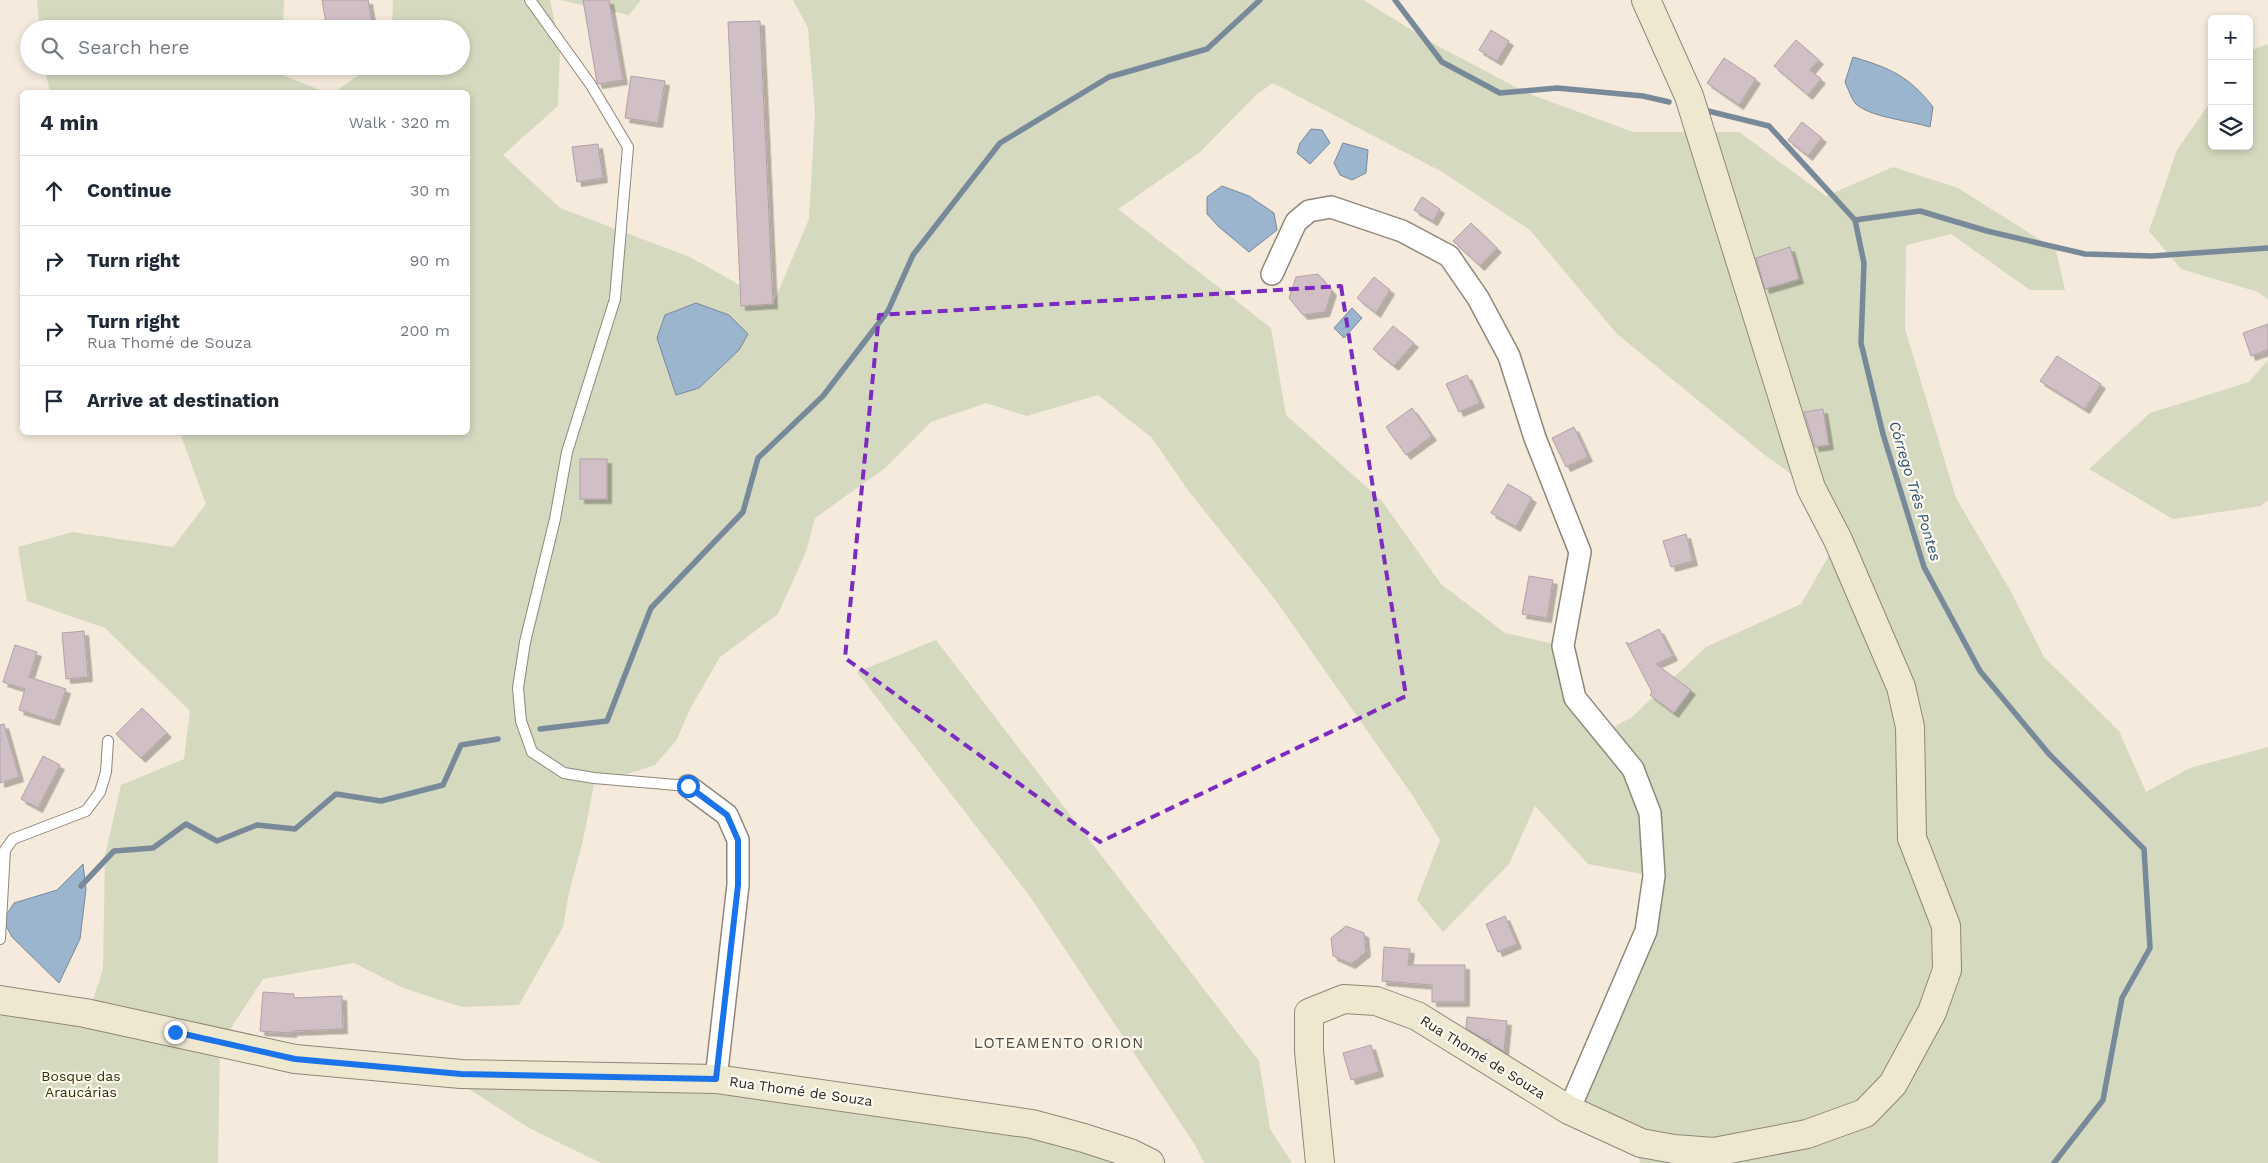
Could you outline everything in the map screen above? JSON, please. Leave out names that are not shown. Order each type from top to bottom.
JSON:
[{"type":"street","points":[[1272,274],[1296,222],[1309,211],[1331,208],[1402,231],[1449,256],[1478,298],[1509,356],[1535,438],[1580,552],[1563,646],[1575,698],[1633,769],[1650,813],[1654,876],[1646,931],[1569,1110],[1641,1143],[1674,1149],[1714,1152],[1806,1134],[1865,1114],[1893,1084],[1932,1012],[1947,970],[1946,926],[1912,838],[1910,727],[1901,687],[1838,540],[1811,488],[1689,96],[1646,0]]},
{"type":"street","points":[[688,786],[727,815],[738,840],[738,885],[716,1079]]},
{"type":"street","name":"Rua Thomé de Souza","points":[[1320,1163],[1309,1051],[1309,1013],[1344,999],[1376,1001],[1417,1016],[1569,1110]]},
{"type":"street","name":"Rua Thomé de Souza","points":[[0,1000],[85,1013],[295,1059],[461,1074],[716,1079],[1032,1124],[1130,1153],[1150,1163]]},
{"type":"lane","points":[[530,0],[591,85],[628,147],[615,299],[567,452],[555,519],[525,642],[518,688],[521,721],[532,752],[564,773],[594,778],[688,786]]},
{"type":"lane","points":[[0,939],[5,850],[13,839],[86,811],[100,792],[106,772],[108,741]]},
{"type":"highlighted area","points":[[1341,286],[1406,696],[1100,842],[845,658],[879,315]]},
{"type":"green space","points":[[37,0],[284,0],[283,20],[39,20]]},
{"type":"green space","name":"Bosque das Araucárias","points":[[393,0],[550,0],[560,48],[558,106],[503,155],[560,208],[690,257],[773,304],[809,219],[815,113],[808,28],[793,0],[1363,0],[1436,45],[1527,93],[1633,132],[1739,132],[1826,196],[1893,167],[1958,188],[2056,250],[2065,290],[2030,290],[1951,234],[1906,245],[1905,329],[1956,498],[2010,590],[2044,657],[2119,731],[2146,792],[2190,768],[2268,747],[2268,1163],[1640,1163],[1634,1138],[1576,1103],[1630,1000],[1657,930],[1654,876],[1588,864],[1535,806],[1509,864],[1443,932],[1417,900],[1440,840],[1413,796],[1274,598],[1187,489],[1152,438],[1098,395],[1027,416],[986,403],[931,422],[885,468],[815,518],[806,552],[778,614],[720,657],[691,707],[676,741],[655,765],[594,785],[563,927],[519,1005],[462,1007],[403,988],[354,963],[263,979],[220,1045],[218,1163],[0,1163],[0,988],[91,1005],[103,970],[105,855],[121,785],[184,759],[190,711],[105,628],[27,601],[18,547],[73,532],[173,547],[206,504],[181,435],[470,435],[470,90],[338,90],[359,75],[470,75],[470,20],[392,20]],"holes":[[[1273,83],[1444,173],[1530,230],[1617,334],[1766,456],[1811,488],[1838,540],[1801,604],[1706,647],[1632,717],[1603,733],[1575,698],[1563,646],[1505,633],[1441,584],[1382,501],[1286,415],[1271,328],[1118,209],[1199,153],[1257,94]]]},
{"type":"green space","points":[[560,0],[641,0],[629,15]]},
{"type":"green space","points":[[2268,44],[2268,300],[2258,292],[2181,269],[2149,231],[2177,150],[2208,106],[2208,150],[2253,150],[2253,50]]},
{"type":"green space","points":[[46,75],[282,75],[320,90],[50,90]]},
{"type":"green space","points":[[2268,360],[2268,500],[2261,506],[2173,519],[2089,469],[2150,413],[2249,382]]},
{"type":"green space","points":[[936,640],[1259,1061],[1270,1129],[1292,1163],[1204,1163],[1195,1145],[1029,895],[857,672]]},
{"type":"green space","points":[[461,1084],[695,1093],[1033,1112],[1167,1163],[601,1163],[531,1129]]},
{"type":"water","points":[[1853,57],[1888,69],[1907,80],[1916,88],[1933,107],[1930,127],[1879,115],[1861,108],[1855,103],[1845,82]]},
{"type":"water","points":[[1311,129],[1322,130],[1330,143],[1310,164],[1297,153],[1300,143]]},
{"type":"water","points":[[1343,143],[1368,150],[1366,173],[1352,180],[1340,175],[1334,163]]},
{"type":"water","points":[[1222,186],[1249,196],[1274,213],[1277,230],[1249,252],[1219,227],[1207,214],[1207,197]]},
{"type":"water","points":[[696,303],[729,315],[748,334],[739,350],[699,388],[676,395],[657,338],[665,315]]},
{"type":"water","points":[[1352,308],[1362,318],[1344,338],[1334,328]]},
{"type":"water","points":[[83,864],[86,889],[80,939],[59,983],[12,937],[3,920],[14,903],[57,890]]},
{"type":"building","points":[[322,0],[368,0],[371,20],[325,20]]},
{"type":"building","points":[[583,0],[609,0],[623,80],[598,84],[597,82]]},
{"type":"building","points":[[760,21],[773,304],[741,306],[728,22]]},
{"type":"building","points":[[1491,30],[1509,41],[1497,61],[1479,50]]},
{"type":"building","points":[[1796,40],[1819,60],[1810,70],[1821,79],[1808,95],[1774,66]]},
{"type":"building","points":[[1724,58],[1756,79],[1739,105],[1707,83]]},
{"type":"building","points":[[631,76],[665,81],[658,123],[625,118]]},
{"type":"building","points":[[1802,122],[1822,138],[1808,156],[1788,140]]},
{"type":"building","points":[[598,144],[603,178],[577,182],[572,147]]},
{"type":"building","points":[[1422,197],[1440,209],[1433,221],[1414,210]]},
{"type":"building","points":[[1471,223],[1497,248],[1480,266],[1453,241]]},
{"type":"building","points":[[1790,247],[1799,279],[1765,289],[1756,258]]},
{"type":"building","points":[[1318,274],[1332,291],[1325,312],[1303,315],[1289,298],[1296,277]]},
{"type":"building","points":[[1374,277],[1390,290],[1376,313],[1357,298]]},
{"type":"building","points":[[2268,324],[2268,350],[2251,356],[2243,333]]},
{"type":"building","points":[[1393,326],[1414,343],[1394,366],[1373,349]]},
{"type":"building","points":[[2057,356],[2101,384],[2085,409],[2040,381]]},
{"type":"building","points":[[1467,375],[1480,403],[1459,412],[1446,384]]},
{"type":"building","points":[[1412,408],[1432,436],[1406,455],[1386,427]]},
{"type":"building","points":[[1823,409],[1829,445],[1815,447],[1804,412]]},
{"type":"building","points":[[1574,427],[1588,457],[1566,467],[1552,438]]},
{"type":"building","points":[[580,459],[607,459],[607,499],[580,499]]},
{"type":"building","points":[[1508,484],[1532,498],[1516,527],[1491,513]]},
{"type":"building","points":[[1686,534],[1693,561],[1671,567],[1663,541]]},
{"type":"building","points":[[1529,576],[1553,580],[1547,618],[1522,614]]},
{"type":"building","points":[[1659,629],[1673,656],[1656,664],[1691,690],[1674,713],[1650,695],[1652,692],[1626,642],[1629,644]]},
{"type":"building","points":[[84,631],[88,677],[66,679],[62,633]]},
{"type":"building","points":[[15,645],[37,652],[29,677],[66,689],[55,721],[19,710],[25,689],[3,682]]},
{"type":"building","points":[[142,708],[167,733],[141,758],[116,734]]},
{"type":"building","points":[[4,724],[19,777],[0,783],[0,725]]},
{"type":"building","points":[[43,756],[60,765],[38,808],[21,799]]},
{"type":"building","points":[[1505,916],[1517,944],[1498,952],[1486,924]]},
{"type":"building","points":[[1346,926],[1364,933],[1366,952],[1351,964],[1333,956],[1331,938]]},
{"type":"building","points":[[1384,947],[1410,949],[1408,965],[1465,965],[1465,1002],[1432,1002],[1432,985],[1382,981]]},
{"type":"building","points":[[263,992],[294,994],[294,998],[342,996],[343,1029],[292,1031],[292,1033],[260,1031]]},
{"type":"building","points":[[1467,1017],[1507,1021],[1504,1051],[1490,1043],[1490,1040],[1484,1039],[1466,1028]]},
{"type":"building","points":[[1371,1045],[1379,1072],[1351,1080],[1343,1053]]},
{"type":"waterway","points":[[540,729],[607,721],[651,608],[743,512],[758,458],[823,396],[888,311],[913,255],[1000,143],[1109,77],[1207,49],[1260,0]]},
{"type":"waterway","name":"Córrego Três Pontes","points":[[1395,0],[1442,62],[1500,93],[1557,88],[1643,96],[1669,102]]},
{"type":"waterway","name":"Córrego Três Pontes","points":[[1704,110],[1769,126],[1855,220],[1864,263],[1861,343],[1883,434],[1924,567],[1980,671],[2049,754],[2144,849],[2150,948],[2122,998],[2103,1100],[2054,1163]]},
{"type":"waterway","points":[[1855,220],[1920,211],[1987,231],[2085,254],[2152,256],[2268,248]]},
{"type":"waterway","points":[[81,886],[114,851],[153,848],[186,824],[217,841],[257,825],[295,829],[336,794],[381,801],[443,785],[461,745],[498,739]]},
{"type":"district","name":"LOTEAMENTO ORION","points":[[1059,1043]]},
{"type":"route","points":[[175,1032],[295,1059],[461,1074],[716,1079],[738,885],[738,840],[727,815],[688,786]]}]
